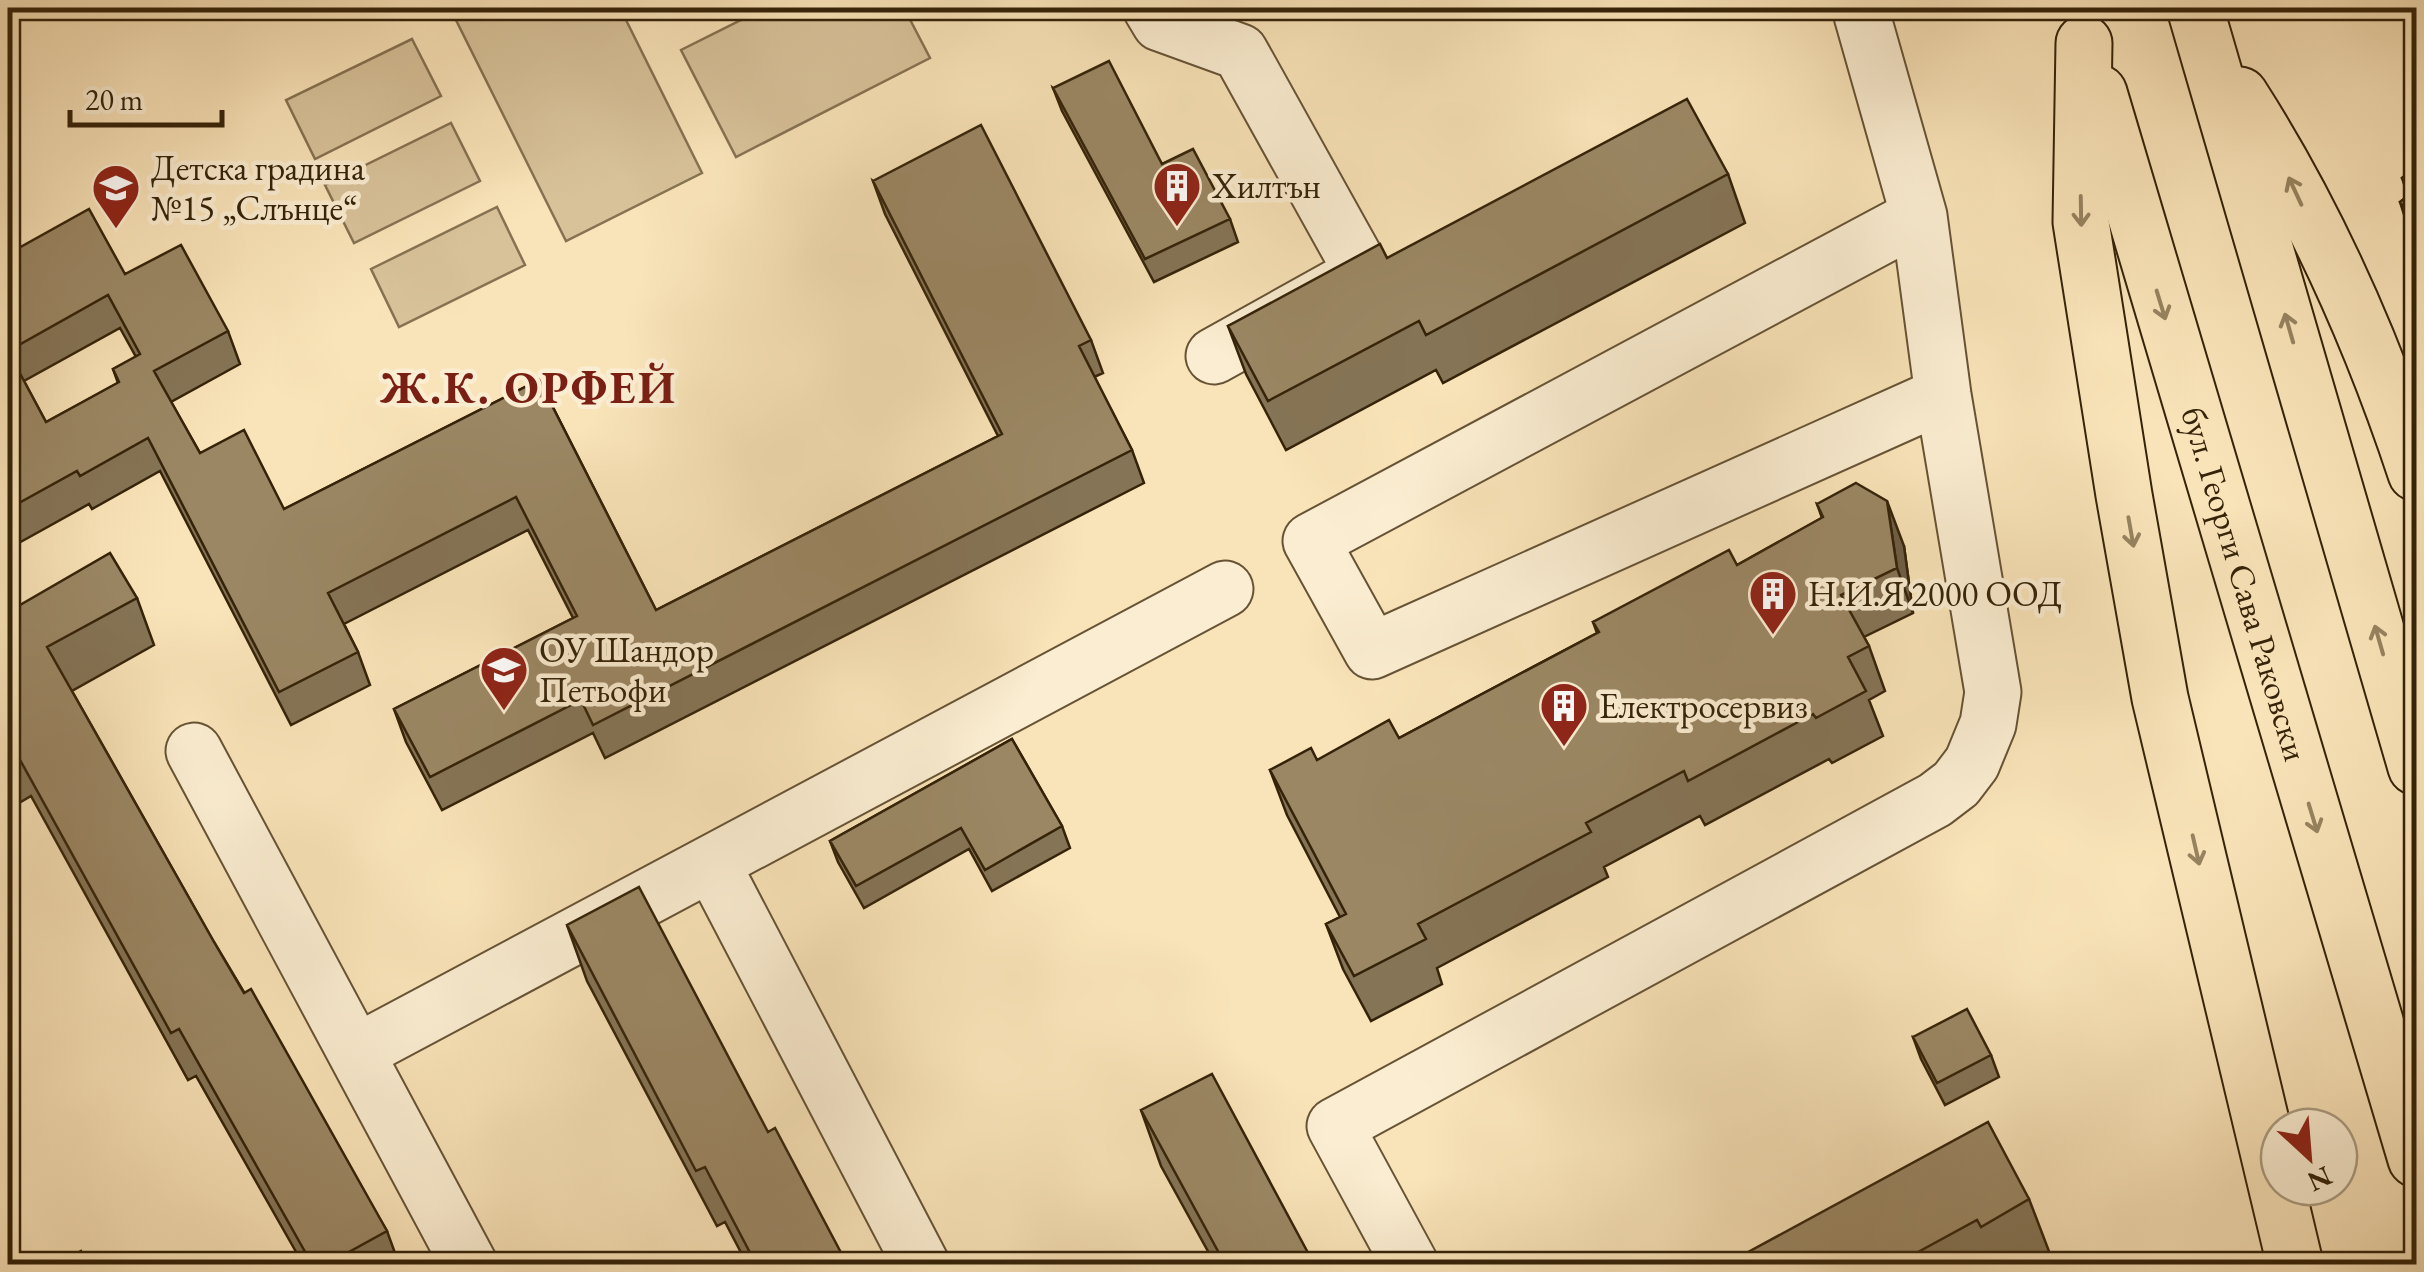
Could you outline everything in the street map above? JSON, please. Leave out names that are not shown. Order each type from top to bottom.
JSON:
[{"type":"main road","points":[[2200,25],[2278,154],[2385,380],[2416,473]]},
{"type":"main road","points":[[2200,25],[2416,767]]},
{"type":"main road","points":[[2079,26],[2080,222],[2124,495],[2160,698],[2295,1264]]},
{"type":"main road","name":"бул. Георги Сава Раковски","points":[[2079,26],[2416,1158]]},
{"type":"street","points":[[1410,1264],[1335,1126],[1936,800],[1956,784],[1972,763],[1988,724],[1993,692],[1942,395],[1919,216],[1860,8]]},
{"type":"street","points":[[1167,13],[1240,52],[1364,272],[1214,356]]},
{"type":"street","points":[[1919,216],[1312,541],[1372,651],[1942,395]]},
{"type":"street","points":[[358,1052],[1224,589]]},
{"type":"street","points":[[194,751],[469,1264]]},
{"type":"street","points":[[712,864],[921,1264]]},
{"type":"shaded area","points":[[461,8],[620,8],[702,173],[566,241],[452,12]]},
{"type":"shaded area","points":[[765,8],[904,8],[930,58],[736,157],[681,50]]},
{"type":"shaded area","points":[[412,39],[441,96],[315,159],[286,100]]},
{"type":"shaded area","points":[[451,123],[480,181],[354,243],[325,185]]},
{"type":"shaded area","points":[[497,207],[525,265],[399,327],[371,269]]},
{"type":"building","points":[[1109,61],[1162,164],[1193,149],[1230,219],[1145,259],[1053,88]]},
{"type":"building","points":[[1687,99],[1728,174],[1426,335],[1419,321],[1268,401],[1228,326],[1380,244],[1387,258]]},
{"type":"building","points":[[981,125],[1091,340],[1079,346],[1132,450],[593,725],[581,700],[430,777],[394,709],[577,616],[516,497],[328,593],[358,652],[279,692],[148,438],[80,476],[77,471],[8,509],[8,254],[89,209],[125,274],[181,245],[228,331],[154,371],[200,453],[244,430],[284,509],[539,380],[656,610],[1002,434],[873,181]],"holes":[[[108,295],[140,354],[113,369],[119,382],[46,422],[8,351]]]},
{"type":"building","points":[[2416,167],[2416,224],[2400,202],[2412,193],[2402,178]]},
{"type":"building","points":[[1856,483],[1887,501],[1897,568],[1841,595],[1869,646],[1848,657],[1866,691],[1816,718],[1813,714],[1688,781],[1684,771],[1586,823],[1591,832],[1418,924],[1426,939],[1354,976],[1326,924],[1346,914],[1270,770],[1311,748],[1317,760],[1389,720],[1399,738],[1599,632],[1593,622],[1729,550],[1737,565],[1823,517],[1817,504]]},
{"type":"building","points":[[110,553],[137,598],[47,647],[244,993],[251,989],[387,1231],[327,1264],[312,1264],[179,1029],[171,1033],[14,749],[8,752],[8,612]]},
{"type":"building","points":[[1012,739],[1062,826],[985,870],[961,828],[856,886],[830,841]]},
{"type":"building","points":[[639,887],[768,1132],[775,1128],[847,1264],[756,1264],[705,1167],[696,1171],[567,925]]},
{"type":"building","points":[[1967,1009],[1991,1055],[1937,1083],[1913,1037]]},
{"type":"building","points":[[1212,1074],[1314,1264],[1225,1264],[1141,1110]]},
{"type":"building","points":[[1988,1122],[2029,1199],[1981,1227],[1977,1220],[1896,1264],[1726,1264]]},
{"type":"building","points":[[81,1251],[88,1264],[58,1264]]},
{"type":"place","name":"Хилтън","points":[[1177,228]]},
{"type":"place","name":"Детска градина №15 „Слънце“","points":[[116,230]]},
{"type":"place","name":"Н.И.Я 2000 ООД","points":[[1773,636]]},
{"type":"place","name":"ОУ Шандор Петьофи","points":[[504,712]]},
{"type":"place","name":"Електросервиз","points":[[1564,748]]},
{"type":"district","name":"Ж.К. ОРФЕЙ","points":[[529,387]]}]
